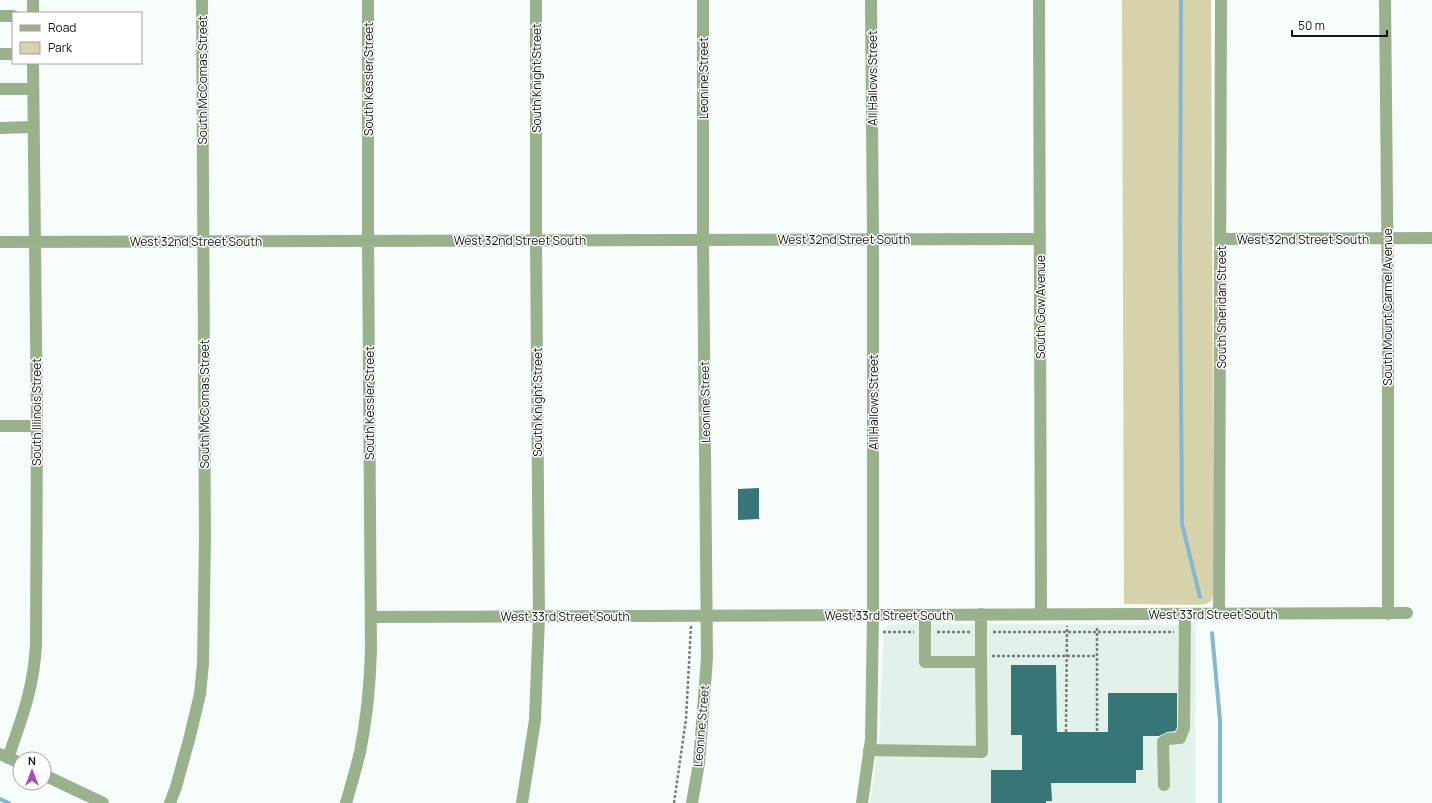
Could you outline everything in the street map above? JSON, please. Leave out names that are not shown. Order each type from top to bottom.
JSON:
[{"type":"street","points":[[33,0],[33,12]]},
{"type":"street","name":"South McComas Street","points":[[170,803],[189,740],[202,679],[205,547],[202,0]]},
{"type":"street","name":"South Kessler Street","points":[[346,803],[360,754],[366,717],[371,659],[368,0]]},
{"type":"street","name":"South Knight Street","points":[[522,803],[535,720],[539,617],[536,0]]},
{"type":"street","name":"Leonine Street","points":[[692,803],[700,753],[707,658],[703,239],[703,0]]},
{"type":"street","name":"All Hallows Street","points":[[862,803],[871,740],[873,615],[873,239],[871,0]]},
{"type":"street","name":"South Gow Avenue","points":[[1039,0],[1041,614]]},
{"type":"street","name":"South Sheridan Street","points":[[1219,614],[1221,0]]},
{"type":"street","name":"South Mount Carmel Avenue","points":[[1385,0],[1388,614]]},
{"type":"street","points":[[0,16],[12,16]]},
{"type":"street","points":[[0,54],[12,54]]},
{"type":"street","name":"South Illinois Street","points":[[4,756],[26,706],[34,674],[35,658],[37,426],[33,64]]},
{"type":"street","points":[[0,89],[33,89]]},
{"type":"street","points":[[0,128],[33,127]]},
{"type":"street","name":"West 32nd Street South","points":[[1221,239],[1432,238]]},
{"type":"street","name":"West 32nd Street South","points":[[0,242],[1040,239]]},
{"type":"street","points":[[0,426],[37,426]]},
{"type":"street","name":"West 33rd Street South","points":[[371,617],[1407,613]]},
{"type":"street","points":[[869,750],[982,752],[981,614]]},
{"type":"street","points":[[1164,785],[1164,742],[1168,739],[1180,738],[1184,728],[1185,614]]},
{"type":"street","points":[[925,615],[925,662],[981,659]]},
{"type":"street","points":[[52,779],[104,803]]},
{"type":"path","points":[[674,803],[686,719],[691,626]]},
{"type":"path","points":[[1066,626],[1066,732]]},
{"type":"path","points":[[1097,628],[1097,732]]},
{"type":"path","points":[[883,632],[1178,632]]},
{"type":"path","points":[[981,659],[1097,656]]},
{"type":"shaded area","points":[[889,625],[1196,625],[1195,803],[870,803],[880,731],[884,630]]},
{"type":"green space","points":[[1122,0],[1211,0],[1214,593],[1211,601],[1206,604],[1124,604]]},
{"type":"building","points":[[759,488],[759,519],[738,520],[738,489]]},
{"type":"building","points":[[1011,665],[1056,665],[1057,732],[1108,732],[1108,693],[1177,693],[1177,727],[1175,731],[1167,732],[1159,736],[1143,736],[1143,770],[1136,770],[1136,783],[1051,783],[1052,801],[1046,801],[1046,803],[991,803],[991,770],[1022,770],[1022,735],[1011,735]]},
{"type":"waterway","points":[[1181,0],[1180,249],[1182,524],[1200,597]]},
{"type":"waterway","points":[[1212,633],[1220,720],[1220,803]]},
{"type":"waterway","points":[[0,799],[9,803]]}]
